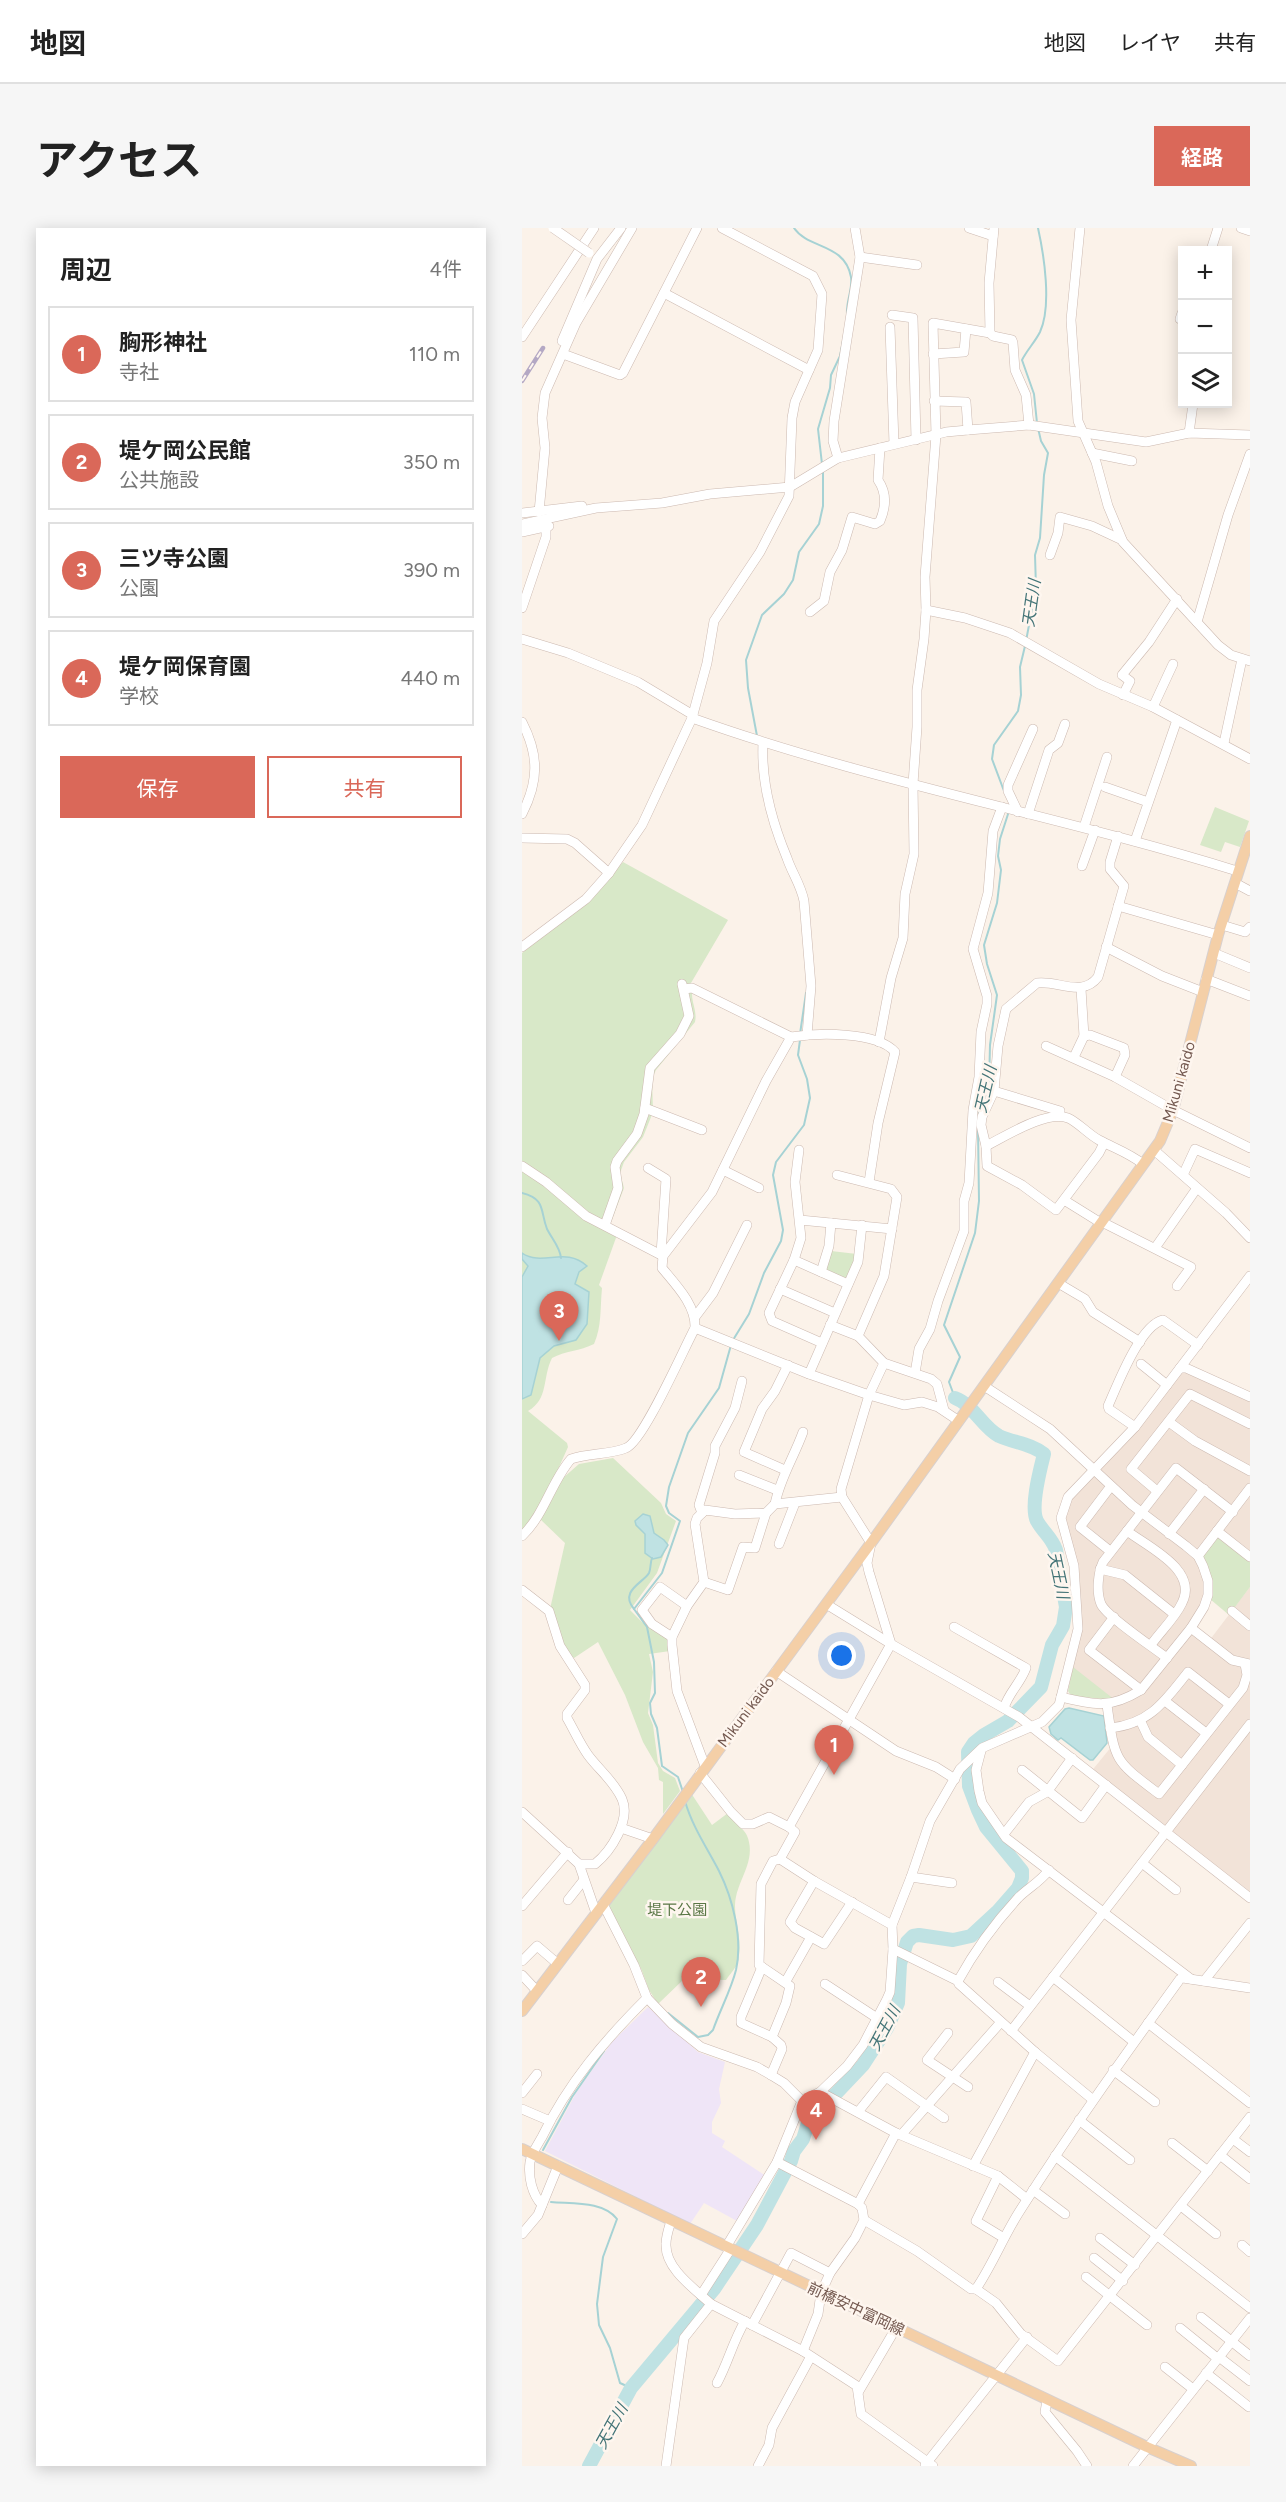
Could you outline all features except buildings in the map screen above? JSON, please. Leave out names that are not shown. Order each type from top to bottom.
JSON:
[{"type":"main road","name":"Mikuni kaido","points":[[522,2011],[653,1839],[702,1769],[871,1543],[1154,1150],[1173,1110],[1206,979],[1237,871],[1250,836]]},
{"type":"main road","name":"前橋安中富岡線","points":[[522,2149],[728,2249],[1191,2466]]},
{"type":"street","points":[[553,228],[593,256]]},
{"type":"street","points":[[522,337],[594,228]]},
{"type":"street","points":[[550,381],[554,359],[593,256],[621,228]]},
{"type":"street","points":[[539,512],[545,393],[576,323],[632,228]]},
{"type":"street","points":[[563,354],[620,375],[623,373],[698,228]]},
{"type":"street","points":[[522,947],[586,898],[609,873],[653,805],[693,717],[707,663],[714,621],[760,552],[789,496],[792,418],[795,402],[818,350],[822,294],[813,276],[722,228]]},
{"type":"street","points":[[838,458],[833,441],[834,421],[860,257],[855,228]]},
{"type":"street","points":[[969,228],[994,232],[989,284],[990,333]]},
{"type":"street","points":[[1080,228],[1071,320],[1078,421],[1092,453],[1108,506],[1122,540],[1224,651],[1246,660],[1224,743]]},
{"type":"street","points":[[1211,246],[1218,228]]},
{"type":"street","points":[[1241,228],[1250,231]]},
{"type":"street","points":[[860,257],[917,265]]},
{"type":"street","points":[[664,293],[809,370]]},
{"type":"street","points":[[892,315],[913,318],[916,440]]},
{"type":"street","points":[[879,1042],[891,978],[904,929],[904,894],[914,854],[913,784],[917,690],[926,610],[925,577],[936,435],[933,324],[990,333],[993,336],[1012,340],[1015,370],[1026,395],[1029,426]]},
{"type":"street","points":[[890,327],[894,444]]},
{"type":"street","points":[[933,354],[964,352],[966,329]]},
{"type":"street","points":[[934,401],[966,402],[968,430]]},
{"type":"street","points":[[1189,432],[1192,408]]},
{"type":"street","points":[[522,524],[596,508],[662,503],[710,494],[790,487],[838,458],[894,444],[968,430],[1029,426],[1138,441],[1189,432],[1250,435]]},
{"type":"street","points":[[1092,453],[1131,463],[1138,441]]},
{"type":"street","points":[[810,612],[824,601],[830,572],[842,550],[852,517],[875,524],[880,521],[885,508],[883,487],[878,480],[880,448]]},
{"type":"street","points":[[1197,622],[1228,515],[1250,454]]},
{"type":"street","points":[[522,513],[577,506],[596,508]]},
{"type":"street","points":[[522,532],[546,527],[596,508]]},
{"type":"street","points":[[1050,555],[1058,533],[1060,517],[1092,526],[1122,540]]},
{"type":"street","points":[[522,608],[546,537],[546,527]]},
{"type":"street","points":[[1123,695],[1130,681],[1122,675],[1149,642],[1177,599]]},
{"type":"street","points":[[926,610],[965,618],[1010,633],[1061,664],[1123,695],[1153,707],[1224,743],[1250,759]]},
{"type":"street","points":[[522,639],[568,653],[638,682],[693,717],[763,743],[1023,813],[1118,836],[1237,871]]},
{"type":"street","points":[[1153,707],[1173,664]]},
{"type":"street","points":[[1135,841],[1177,720]]},
{"type":"street","points":[[522,722],[531,742],[536,779],[522,814]]},
{"type":"street","points":[[1023,813],[1049,750],[1058,743],[1065,724]]},
{"type":"street","points":[[1023,813],[1008,791],[1008,785],[1033,729]]},
{"type":"street","points":[[763,743],[767,793],[773,820],[788,861],[802,889],[804,901],[811,986],[807,1035]]},
{"type":"street","points":[[1084,827],[1107,757]]},
{"type":"street","points":[[1105,787],[1148,802]]},
{"type":"street","points":[[915,1373],[919,1349],[930,1329],[964,1231],[964,1201],[969,1183],[973,1110],[980,1077],[981,1032],[987,1004],[987,996],[973,949],[988,893],[993,831],[1002,807]]},
{"type":"street","points":[[1082,866],[1095,830]]},
{"type":"street","points":[[1104,1143],[1056,1210],[1022,1185],[987,1166],[986,1146],[981,1125],[994,1091],[998,1046],[1006,1009],[1037,983],[1081,988],[1094,982],[1098,977],[1124,886],[1110,869],[1118,836]]},
{"type":"street","points":[[522,838],[567,839],[575,843],[609,873]]},
{"type":"street","points":[[1234,884],[1250,891]]},
{"type":"street","points":[[1118,906],[1220,930],[1245,932],[1250,927]]},
{"type":"street","points":[[1106,947],[1162,976],[1203,992]]},
{"type":"street","points":[[1214,953],[1250,968]]},
{"type":"street","points":[[1206,979],[1250,996]]},
{"type":"street","points":[[605,1225],[618,1188],[615,1167],[637,1134],[645,1108],[650,1068],[680,1034],[689,1016],[683,986],[692,988],[791,1037],[852,1036],[879,1042],[895,1052],[878,1123],[869,1182]]},
{"type":"street","points":[[1074,1058],[1083,1035],[1081,988]]},
{"type":"street","points":[[1083,1035],[1090,1035],[1124,1048],[1125,1055],[1115,1077]]},
{"type":"street","points":[[662,1255],[711,1192],[766,1081],[791,1037]]},
{"type":"street","points":[[1046,1046],[1115,1077],[1173,1110],[1250,1148]]},
{"type":"street","points":[[994,1091],[1060,1111],[1059,1116]]},
{"type":"street","points":[[645,1108],[702,1130]]},
{"type":"street","points":[[986,1146],[1035,1122],[1059,1116],[1070,1119],[1104,1143],[1127,1152],[1143,1164]]},
{"type":"street","points":[[1183,1175],[1195,1149],[1250,1173]]},
{"type":"street","points":[[799,1150],[795,1182],[801,1238],[794,1260],[769,1313],[772,1321],[822,1343]]},
{"type":"street","points":[[1154,1150],[1226,1213],[1250,1238]]},
{"type":"street","points":[[522,1166],[546,1182],[577,1210],[662,1255]]},
{"type":"street","points":[[648,1168],[666,1179],[662,1268],[678,1287],[695,1317]]},
{"type":"street","points":[[723,1170],[759,1188]]},
{"type":"street","points":[[837,1175],[891,1189],[896,1194],[884,1276],[858,1336]]},
{"type":"street","points":[[1155,1248],[1197,1188]]},
{"type":"street","points":[[1064,1200],[1191,1268],[1177,1286]]},
{"type":"street","points":[[800,1220],[892,1229]]},
{"type":"street","points":[[821,1272],[829,1246],[831,1223]]},
{"type":"street","points":[[522,1536],[545,1506],[572,1459],[627,1448],[636,1441],[694,1328],[695,1317],[713,1293],[747,1225]]},
{"type":"street","points":[[809,1374],[859,1257],[862,1225]]},
{"type":"street","points":[[794,1260],[848,1284]]},
{"type":"street","points":[[701,2295],[777,2162],[802,2101],[820,2092],[847,2067],[863,2045],[890,1992],[892,1924],[930,1821],[964,1764],[984,1747],[1031,1727],[1049,1716],[1059,1705],[1078,1629],[1074,1566],[1060,1518],[1068,1497],[1135,1427],[1250,1276]]},
{"type":"street","points":[[1058,1283],[1085,1299],[1093,1312],[1140,1342]]},
{"type":"street","points":[[780,1289],[835,1313]]},
{"type":"street","points":[[1135,1427],[1109,1410],[1108,1406],[1133,1350],[1157,1321],[1162,1320],[1198,1345]]},
{"type":"street","points":[[830,1325],[858,1336],[884,1363],[915,1373],[937,1384],[944,1410]]},
{"type":"street","points":[[694,1328],[809,1374],[869,1395],[904,1405],[922,1402],[944,1410],[959,1421]]},
{"type":"street","points":[[789,1827],[891,1644],[867,1563],[871,1543],[842,1497],[841,1489],[869,1395],[884,1363]]},
{"type":"street","points":[[1141,1364],[1167,1385]]},
{"type":"street","points":[[785,1470],[744,1452],[762,1409],[775,1391],[788,1365]]},
{"type":"street","points":[[1180,1368],[1186,1368],[1249,1396]]},
{"type":"street","points":[[702,1513],[699,1505],[715,1453],[715,1446],[735,1408],[742,1381]]},
{"type":"street","points":[[984,1386],[1050,1429],[1141,1513],[1197,1556],[1208,1581],[1208,1596],[1200,1615],[1141,1690],[1107,1706],[1061,1697]]},
{"type":"street","points":[[1156,1491],[1131,1469],[1190,1394],[1250,1424]]},
{"type":"street","points":[[1169,1422],[1195,1441],[1250,1471]]},
{"type":"street","points":[[704,1582],[728,1590],[743,1547],[755,1548],[766,1513],[775,1504],[777,1490],[785,1470],[793,1460],[803,1432]]},
{"type":"street","points":[[1167,1658],[1100,1604],[1100,1569],[1110,1551],[1176,1468],[1233,1512]]},
{"type":"street","points":[[740,1475],[777,1490]]},
{"type":"street","points":[[1110,1551],[1080,1527],[1111,1486]]},
{"type":"street","points":[[1169,1534],[1204,1489]]},
{"type":"street","points":[[1197,1556],[1248,1495]]},
{"type":"street","points":[[775,1504],[842,1497]]},
{"type":"street","points":[[779,1544],[795,1503]]},
{"type":"street","points":[[766,1513],[735,1514],[705,1510],[702,1513],[695,1524],[704,1582],[687,1606],[672,1637],[677,1691],[702,1769],[730,1812],[743,1824],[753,1824],[769,1817],[795,1832],[780,1859],[773,1861],[761,1884],[759,1965],[786,1981],[790,1986],[786,2003],[772,2037]]},
{"type":"street","points":[[1127,1531],[1179,1570],[1185,1582],[1185,1594],[1181,1604],[1150,1645]]},
{"type":"street","points":[[1217,1532],[1250,1557]]},
{"type":"street","points":[[1100,1569],[1125,1575],[1174,1614]]},
{"type":"street","points":[[672,1637],[652,1624],[642,1610],[660,1587],[687,1606]]},
{"type":"street","points":[[522,1590],[549,1611],[560,1646],[585,1685],[585,1690],[567,1714],[567,1718],[588,1755],[603,1771],[623,1801],[621,1828],[600,1860],[595,1864],[579,1864]]},
{"type":"street","points":[[826,1604],[1019,1717],[1250,1898]]},
{"type":"street","points":[[1232,1611],[1249,1623]]},
{"type":"street","points":[[1114,1617],[1089,1650],[1141,1690]]},
{"type":"street","points":[[954,1628],[1026,1668],[1021,1682],[1008,1696],[1007,1710]]},
{"type":"street","points":[[1107,1706],[1112,1746],[1119,1761],[1126,1769],[1160,1794],[1246,1681],[1248,1664],[1233,1660],[1191,1628]]},
{"type":"street","points":[[776,1671],[896,1751],[936,1767],[955,1779]]},
{"type":"street","points":[[1110,1728],[1141,1722],[1165,1701],[1188,1672],[1229,1704]]},
{"type":"street","points":[[1165,1701],[1206,1733]]},
{"type":"street","points":[[1141,1722],[1148,1737],[1182,1765]]},
{"type":"street","points":[[1011,2031],[1250,1724]]},
{"type":"street","points":[[984,1747],[976,1762],[979,1791],[982,1803],[1004,1834],[1191,1979]]},
{"type":"street","points":[[1004,1834],[1029,1802],[1047,1792],[1072,1758]]},
{"type":"street","points":[[1022,1770],[1082,1818],[1106,1785]]},
{"type":"street","points":[[522,1812],[579,1864],[583,1881],[634,1965],[648,1998],[672,2024],[701,2047],[757,2067],[771,2075],[784,2083],[802,2101]]},
{"type":"street","points":[[621,1828],[653,1839]]},
{"type":"street","points":[[522,1906],[568,1852]]},
{"type":"street","points":[[780,1859],[813,1881],[892,1924]]},
{"type":"street","points":[[1142,1863],[1176,1890]]},
{"type":"street","points":[[958,1981],[975,1950],[991,1929],[1019,1898],[1040,1882],[1048,1870]]},
{"type":"street","points":[[911,1877],[952,1883]]},
{"type":"street","points":[[568,1900],[583,1881]]},
{"type":"street","points":[[813,1881],[790,1922],[811,1937],[824,1944],[852,1902]]},
{"type":"street","points":[[1204,1981],[1250,1923]]},
{"type":"street","points":[[786,1981],[811,1937]]},
{"type":"street","points":[[522,1960],[537,1946],[558,1964]]},
{"type":"street","points":[[893,1949],[958,1981],[1011,2031],[1092,2099]]},
{"type":"street","points":[[762,1967],[741,2017],[741,2023],[772,2037],[781,2045],[782,2049],[771,2075]]},
{"type":"street","points":[[522,1976],[537,1991]]},
{"type":"street","points":[[1053,1977],[1134,2042]]},
{"type":"street","points":[[976,2289],[990,2269],[1004,2238],[1027,2199],[1092,2099],[1180,1979],[1250,1988]]},
{"type":"street","points":[[998,1982],[1030,2006]]},
{"type":"street","points":[[825,1984],[877,2018]]},
{"type":"street","points":[[542,2205],[535,2197],[530,2179],[530,2160],[533,2154],[573,2082],[589,2061],[648,1998]]},
{"type":"street","points":[[858,2204],[899,2134],[953,2078],[1001,2022]]},
{"type":"street","points":[[1148,2023],[1250,2103]]},
{"type":"street","points":[[948,2033],[927,2060],[968,2087]]},
{"type":"street","points":[[973,2166],[1035,2052]]},
{"type":"street","points":[[1113,2070],[1155,2102]]},
{"type":"street","points":[[522,2093],[537,2073]]},
{"type":"street","points":[[858,2112],[886,2077],[944,2118]]},
{"type":"street","points":[[820,2092],[899,2134],[998,2176],[1027,2199]]},
{"type":"street","points":[[522,2109],[550,2121]]},
{"type":"street","points":[[864,2220],[917,2251],[970,2289],[976,2289],[996,2303],[1027,2337],[1058,2361],[1250,2117]]},
{"type":"street","points":[[1079,2120],[1130,2160]]},
{"type":"street","points":[[1233,2139],[1250,2152]]},
{"type":"street","points":[[1172,2143],[1208,2171]]},
{"type":"street","points":[[1220,2155],[1250,2179]]},
{"type":"street","points":[[1055,2156],[1250,2308]]},
{"type":"street","points":[[758,2466],[768,2445],[772,2428],[807,2354],[821,2293],[830,2273],[855,2238],[864,2220],[862,2208],[858,2204],[777,2162]]},
{"type":"street","points":[[522,2235],[538,2215],[558,2166]]},
{"type":"street","points":[[998,2176],[976,2221],[1004,2238]]},
{"type":"street","points":[[1033,2190],[1065,2214]]},
{"type":"street","points":[[1180,2206],[1216,2234]]},
{"type":"street","points":[[671,2221],[666,2241],[668,2256],[675,2270],[701,2295],[711,2304],[807,2354],[857,2386],[860,2391],[861,2414],[928,2464],[1027,2337]]},
{"type":"street","points":[[1100,2238],[1135,2265]]},
{"type":"street","points":[[717,2383],[725,2369],[733,2342],[748,2323],[790,2253],[830,2273]]},
{"type":"street","points":[[1094,2258],[1122,2281]]},
{"type":"street","points":[[1086,2277],[1147,2325]]},
{"type":"street","points":[[666,2466],[684,2338],[711,2304]]},
{"type":"street","points":[[1201,2317],[1250,2356]]},
{"type":"street","points":[[1133,2466],[1250,2318]]},
{"type":"street","points":[[860,2391],[896,2328]]},
{"type":"street","points":[[1180,2328],[1250,2380]]},
{"type":"street","points":[[1165,2367],[1193,2389]]},
{"type":"street","points":[[1206,2373],[1249,2407]]},
{"type":"street","points":[[1047,2400],[1045,2412],[1087,2466]]},
{"type":"shaded area","points":[[1180,1368],[1250,1397],[1250,1557],[1217,1532],[1208,1595],[1191,1628],[1209,1641],[1250,1587],[1250,1898],[1090,1773],[1112,1746],[1107,1705],[1069,1664],[1078,1628],[1074,1566],[1061,1523],[1068,1497]]},
{"type":"shaded area","points":[[648,2007],[698,2052],[725,2062],[719,2089],[721,2103],[712,2122],[712,2133],[725,2141],[722,2147],[766,2176],[737,2221],[704,2203],[690,2224],[545,2151],[576,2093],[612,2042]]},
{"type":"green space","points":[[1215,807],[1249,821],[1240,847],[1225,842],[1221,852],[1200,845]]},
{"type":"green space","points":[[623,862],[728,920],[691,983],[694,986],[692,995],[695,1022],[652,1078],[653,1112],[643,1137],[624,1162],[620,1173],[624,1188],[608,1230],[617,1235],[599,1285],[602,1288],[600,1317],[594,1344],[552,1358],[542,1394],[535,1406],[528,1411],[567,1443],[568,1447],[555,1476],[563,1478],[579,1464],[613,1458],[661,1503],[666,1514],[676,1521],[657,1573],[630,1610],[642,1622],[671,1638],[670,1651],[649,1654],[653,1672],[648,1713],[653,1725],[658,1763],[663,1771],[675,1778],[680,1791],[663,1814],[663,1782],[659,1780],[658,1768],[643,1742],[625,1695],[598,1642],[574,1658],[566,1651],[550,1609],[565,1543],[540,1519],[558,1488],[551,1484],[534,1519],[522,1532],[522,953],[590,900]]},
{"type":"green space","points":[[831,1251],[857,1254],[848,1278],[845,1279],[826,1271]]},
{"type":"green space","points":[[1215,1538],[1222,1538],[1250,1560],[1250,1587],[1229,1615],[1210,1599],[1201,1557]]},
{"type":"green space","points":[[1073,1667],[1115,1700],[1071,1696],[1068,1691]]},
{"type":"green space","name":"堤下公園","points":[[691,1793],[712,1825],[728,1813],[748,1837],[749,1858],[735,1905],[739,1940],[738,1961],[726,1980],[684,1979],[658,2004],[609,1906]]},
{"type":"water","points":[[522,1253],[538,1258],[562,1257],[579,1260],[587,1266],[579,1272],[575,1284],[589,1292],[587,1324],[576,1340],[554,1346],[540,1358],[531,1395],[522,1399],[522,1277],[528,1266],[522,1259]]},
{"type":"water","points":[[643,1514],[650,1516],[654,1533],[668,1545],[661,1557],[653,1559],[645,1553],[645,1534],[635,1521]]},
{"type":"water","points":[[1065,1709],[1104,1716],[1107,1743],[1093,1760],[1061,1738],[1058,1740],[1051,1734],[1049,1727]]},
{"type":"waterway","points":[[794,228],[808,240],[834,252],[847,266],[851,277],[847,314]]},
{"type":"waterway","name":"天王川","points":[[1037,423],[1034,394],[1022,360],[1040,332],[1046,309],[1043,252],[1038,228]]},
{"type":"waterway","points":[[822,464],[818,429],[830,388],[831,375],[840,356],[844,336]]},
{"type":"waterway","name":"天王川","points":[[1026,641],[1036,588],[1035,555],[1040,538],[1044,475],[1048,453],[1041,441],[1038,428]]},
{"type":"waterway","points":[[757,736],[748,688],[746,660],[762,615],[784,594],[793,580],[799,552],[819,524],[823,506],[823,469]]},
{"type":"waterway","name":"天王川","points":[[1004,791],[992,759],[994,745],[1018,711],[1021,695],[1020,667],[1025,646]]},
{"type":"waterway","name":"天王川","points":[[978,1117],[989,1085],[990,1045],[997,995],[987,964],[984,945],[997,903],[1001,870],[998,856],[1000,839],[1009,811]]},
{"type":"waterway","points":[[800,1034],[806,993]]},
{"type":"waterway","points":[[733,1340],[749,1314],[764,1273],[781,1241],[783,1230],[773,1175],[776,1162],[804,1125],[810,1098],[807,1079],[798,1055],[800,1040]]},
{"type":"waterway","name":"天王川","points":[[955,1398],[949,1382],[960,1357],[944,1325],[975,1233],[979,1201],[978,1128]]},
{"type":"waterway","points":[[522,1193],[539,1202],[547,1229],[561,1258]]},
{"type":"waterway","points":[[683,1792],[678,1777],[662,1766],[657,1728],[651,1714],[650,1703],[655,1693],[654,1662],[647,1627],[634,1609],[662,1573],[680,1521],[669,1513],[666,1506],[669,1487],[688,1433],[719,1388],[731,1345]]},
{"type":"waterway","name":"天王川","points":[[589,2466],[631,2388],[714,2289],[757,2225],[794,2151],[803,2139],[808,2123],[863,2065],[887,2028],[898,2003],[900,1964],[907,1942],[913,1936],[919,1935],[953,1940],[971,1936],[997,1912],[1018,1888],[1022,1878],[1022,1871],[986,1827],[978,1810],[969,1786],[968,1752],[984,1735],[1008,1721],[1041,1687],[1052,1645],[1063,1626],[1066,1607],[1056,1550],[1035,1515],[1036,1488],[1044,1454],[999,1436],[968,1406],[955,1398]]},
{"type":"waterway","points":[[634,1609],[629,1597],[634,1588],[649,1573],[652,1558]]},
{"type":"waterway","points":[[668,2013],[698,2037],[708,2035],[713,2030],[731,1985],[738,1958],[737,1932],[729,1894],[685,1801]]},
{"type":"waterway","points":[[543,2150],[572,2097],[604,2051]]},
{"type":"waterway","points":[[551,2202],[596,2206],[611,2213],[617,2219],[603,2257],[597,2304],[599,2325],[610,2348],[620,2383],[631,2388]]},
{"type":"railway","points":[[522,381],[543,348]]},
{"type":"place","name":"三ツ寺公園","points":[[559,1341]]},
{"type":"place","name":"胸形神社","points":[[834,1775]]},
{"type":"place","name":"堤ケ岡公民館","points":[[701,2007]]},
{"type":"place","name":"堤ケ岡保育園","points":[[816,2140]]}]
